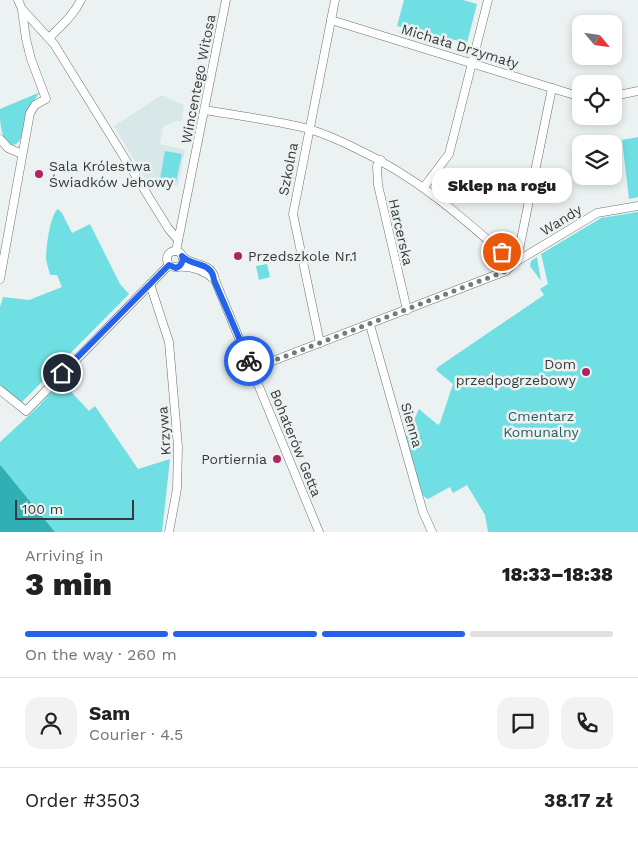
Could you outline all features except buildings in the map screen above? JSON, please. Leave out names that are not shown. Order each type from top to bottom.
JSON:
[{"type":"street","points":[[0,279],[30,114],[35,105],[46,99],[31,59],[22,9],[18,0]]},
{"type":"street","points":[[49,38],[76,11],[81,0]]},
{"type":"street","name":"Wincentego Witosa","points":[[179,253],[178,240],[226,0]]},
{"type":"street","name":"Szkolna","points":[[320,343],[293,214],[335,0]]},
{"type":"street","points":[[424,187],[448,154],[488,0]]},
{"type":"street","points":[[22,9],[54,44],[168,228],[178,240]]},
{"type":"street","name":"Michała Drzymały","points":[[331,20],[572,94]]},
{"type":"street","points":[[205,110],[309,129],[381,160],[424,187],[455,211],[514,264],[520,245],[552,88]]},
{"type":"street","points":[[622,94],[638,91]]},
{"type":"street","points":[[0,139],[8,148],[22,154]]},
{"type":"street","name":"Harcerska","points":[[381,160],[377,172],[378,185],[408,310]]},
{"type":"street","name":"Wandy","points":[[252,369],[506,271],[514,264],[597,213],[638,206]]},
{"type":"street","points":[[178,267],[183,261],[179,253],[171,252],[166,260],[169,265],[173,267],[178,267],[184,266],[202,271],[214,280]]},
{"type":"street","name":"Bohaterów Getta","points":[[179,253],[186,260],[209,268],[213,272],[214,280],[319,532]]},
{"type":"street","points":[[0,390],[26,411],[169,265]]},
{"type":"street","name":"Krzywa","points":[[150,284],[169,342],[178,465],[173,514],[169,532]]},
{"type":"street","name":"Sienna","points":[[370,325],[423,512],[432,532]]},
{"type":"shaded area","points":[[162,95],[184,105],[181,122],[176,121],[163,127],[160,144],[185,150],[178,186],[163,183],[152,190],[114,126]]},
{"type":"shaded area","points":[[0,465],[2,467],[55,532],[0,532]]},
{"type":"green space","points":[[404,0],[463,0],[477,4],[467,43],[397,26]]},
{"type":"green space","points":[[38,93],[27,114],[20,141],[12,145],[7,142],[2,131],[0,109]]},
{"type":"green space","points":[[638,137],[638,197],[629,199],[622,140]]},
{"type":"green space","points":[[165,151],[182,154],[176,182],[160,179]]},
{"type":"green space","points":[[58,209],[72,233],[90,224],[120,284],[129,294],[21,403],[0,387],[0,307],[3,297],[29,300],[62,287],[57,275],[50,275],[46,259],[51,224]]},
{"type":"green space","name":"Cmentarz Komunalny","points":[[638,212],[638,532],[488,532],[485,515],[467,485],[453,493],[450,487],[428,499],[422,495],[406,437],[419,409],[438,425],[440,423],[453,384],[436,370],[438,367],[544,295],[540,289],[548,284],[541,254],[601,218]]},
{"type":"green space","points":[[537,257],[541,281],[530,266],[531,261]]},
{"type":"green space","points":[[267,264],[270,277],[259,280],[256,266]]},
{"type":"green space","points":[[61,381],[89,411],[95,406],[138,469],[170,459],[162,532],[55,532],[0,465],[0,442],[39,406]]},
{"type":"way so far","points":[[249,361],[252,369],[506,271],[514,264],[502,252]]},
{"type":"place","name":"Sala Królestwa Świadków Jehowy","points":[[39,174]]},
{"type":"place","name":"Sklep na rogu","points":[[502,252]]},
{"type":"place","name":"Przedszkole Nr.1","points":[[238,256]]},
{"type":"place","name":"Dom przedpogrzebowy","points":[[586,372]]},
{"type":"place","name":"Portiernia","points":[[277,459]]},
{"type":"route","points":[[62,373],[169,265],[178,267],[183,261],[182,256],[186,260],[204,265],[213,272],[214,280],[249,361]]}]
